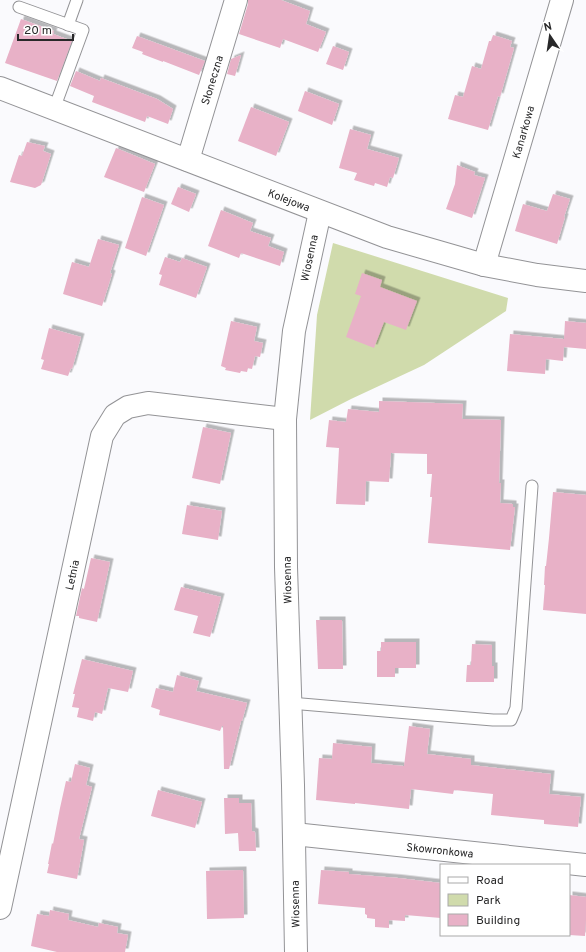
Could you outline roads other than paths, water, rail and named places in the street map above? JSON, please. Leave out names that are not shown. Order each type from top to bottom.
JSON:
[{"type":"street","name":"Słoneczna","points":[[188,160],[236,0]]},
{"type":"street","name":"Kanarkowa","points":[[484,264],[562,0]]},
{"type":"street","name":"Kolejowa","points":[[0,88],[387,237],[484,264],[537,275],[586,281]]},
{"type":"street","name":"Wiosenna","points":[[296,952],[286,567],[286,419],[294,330],[320,212]]},
{"type":"street","name":"Letnia","points":[[0,908],[102,436],[115,415],[128,406],[148,403],[286,419]]},
{"type":"street","name":"Skowronkowa","points":[[294,834],[568,864]]},
{"type":"street","name":"Skowronkowa","points":[[570,864],[586,866]]},
{"type":"lane","points":[[68,25],[78,0]]},
{"type":"lane","points":[[19,7],[83,30],[54,109]]},
{"type":"lane","points":[[290,703],[494,720],[511,720],[516,708],[532,486]]}]
